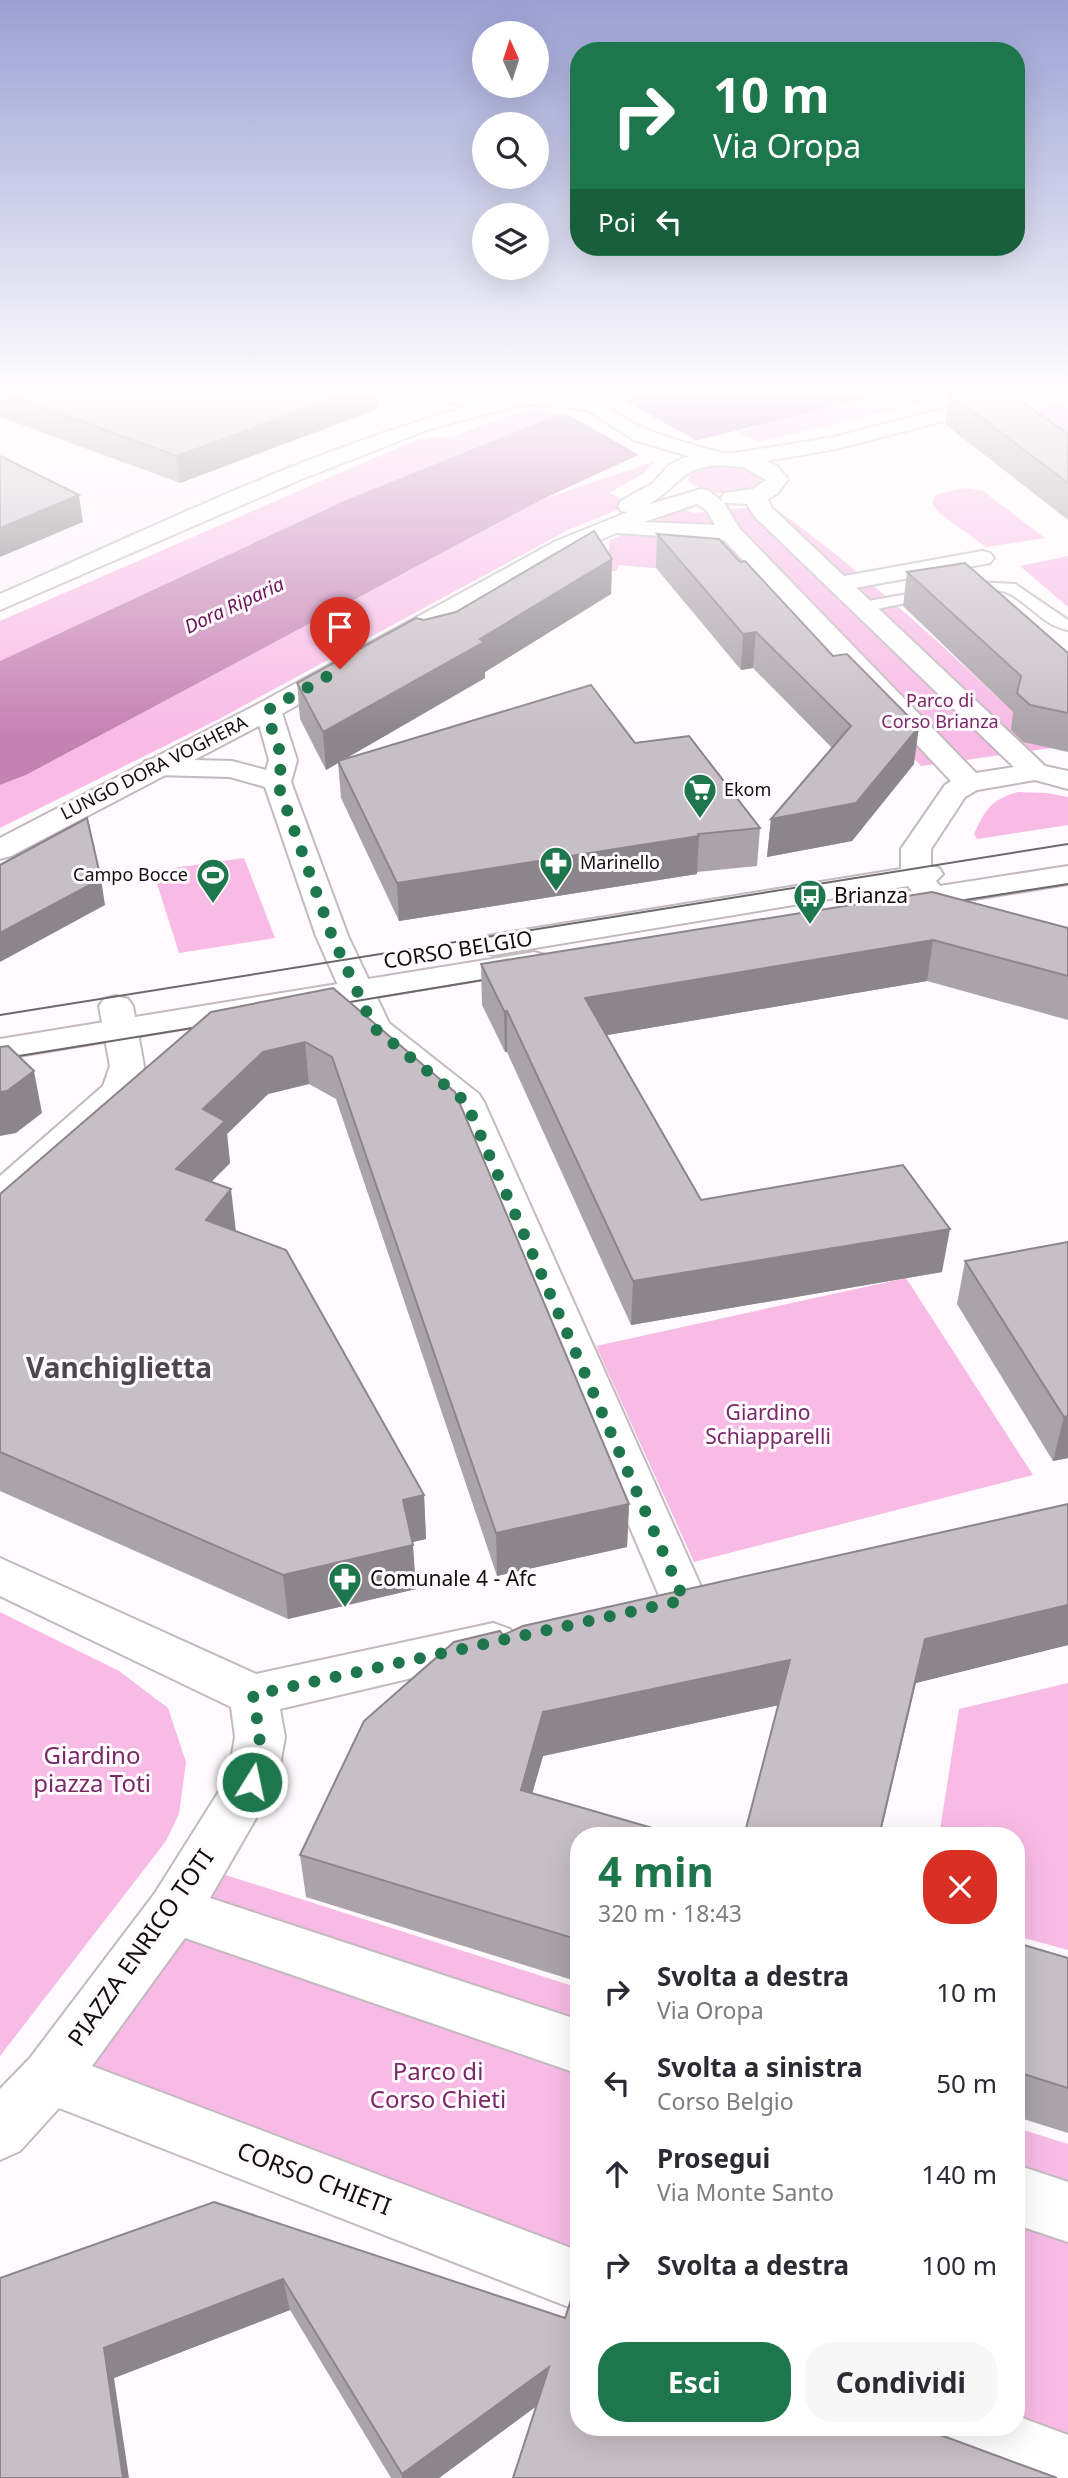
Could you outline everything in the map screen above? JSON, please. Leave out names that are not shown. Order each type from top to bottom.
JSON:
[{"type":"street","points":[[0,603],[222,505]]},
{"type":"street","name":"LUNGO DORA VOGHERA","points":[[605,528],[614,515],[632,505]]},
{"type":"street","name":"LUNGO DORA VOGHERA","points":[[0,850],[268,710],[564,546],[605,528],[631,522],[668,505]]},
{"type":"street","points":[[713,505],[731,533],[969,783]]},
{"type":"street","points":[[759,505],[762,511],[1035,772]]},
{"type":"street","points":[[605,528],[731,533]]},
{"type":"street","points":[[839,584],[982,558]]},
{"type":"street","points":[[268,710],[283,760],[277,782],[351,980],[374,1028],[466,1102],[683,1600]]},
{"type":"street","points":[[155,767],[232,769],[277,782]]},
{"type":"street","points":[[980,919],[924,887],[916,849],[955,791],[969,783],[1035,772],[1068,780]]},
{"type":"street","name":"CORSO BELGIO","points":[[924,887],[1068,851]]},
{"type":"street","name":"CORSO BELGIO","points":[[0,1049],[118,1018],[351,980],[924,887],[1068,875]]},
{"type":"street","points":[[0,1196],[120,1090],[127,1066],[118,1018]]},
{"type":"street","name":"CORSO BELGIO","points":[[0,1024],[118,1018]]},
{"type":"street","points":[[0,1576],[253,1695],[536,1632]]},
{"type":"street","name":"PIAZZA ENRICO TOTI","points":[[0,2131],[50,2077],[174,1910],[252,1782],[260,1737],[253,1695]]},
{"type":"street","points":[[174,1910],[570,2044]]},
{"type":"street","name":"CORSO CHIETI","points":[[50,2077],[570,2278]]},
{"type":"street","points":[[1025,2198],[1068,2212]]},
{"type":"street","points":[[985,2436],[1068,2468]]},
{"type":"lane","points":[[863,607],[975,587],[1010,587],[1061,624],[1068,625]]},
{"type":"shaded area","points":[[0,505],[200,505],[0,591]]},
{"type":"green space","points":[[267,505],[336,505],[0,661],[0,621]]},
{"type":"green space","points":[[532,505],[630,505],[568,530],[221,718],[0,828],[0,785],[26,775]]},
{"type":"green space","name":"Parco di Corso Brianza","points":[[770,505],[880,591],[1052,748],[921,766],[851,691],[700,572],[619,565],[616,571],[594,572],[596,561],[609,551],[610,540],[684,509],[694,513]]},
{"type":"green space","points":[[934,505],[1001,505],[1045,538],[986,547],[939,513]]},
{"type":"green space","points":[[1068,556],[1068,607],[1020,566]]},
{"type":"green space","points":[[1018,792],[1068,797],[1068,825],[977,839],[974,834],[990,807]]},
{"type":"green space","name":"Campo Bocce","points":[[244,858],[275,938],[179,953],[153,871]]},
{"type":"green space","name":"Giardino Schiapparelli","points":[[906,1278],[1033,1475],[694,1562],[596,1346]]},
{"type":"green space","name":"Giardino piazza Toti","points":[[0,1612],[119,1671],[168,1708],[186,1762],[179,1814],[166,1841],[0,2056]]},
{"type":"green space","points":[[1068,1683],[1068,1950],[1025,1938],[1025,1827],[940,1827],[959,1709]]},
{"type":"green space","name":"Parco di Corso Chieti","points":[[207,1869],[570,1985],[570,2284],[50,2077]]},
{"type":"green space","points":[[1025,2131],[1068,2144],[1068,2478],[1025,2435]]},
{"type":"water","name":"Dora Riparia","points":[[336,505],[532,505],[26,775],[0,785],[0,661]]},
{"type":"building","points":[[0,505],[56,505],[0,528]]},
{"type":"building","points":[[594,531],[612,559],[480,639],[484,642],[323,732],[297,683],[416,618],[424,620],[456,612]]},
{"type":"building","points":[[657,534],[719,539],[740,562],[745,561],[833,656],[847,654],[919,727],[856,803],[771,819],[851,726],[756,632],[743,634]]},
{"type":"building","points":[[965,563],[1068,653],[1068,713],[1030,705],[1017,693],[1021,676],[907,572]]},
{"type":"building","points":[[591,685],[635,743],[689,736],[760,828],[698,834],[699,836],[397,883],[338,761]]},
{"type":"building","points":[[87,818],[101,879],[0,933],[0,865]]},
{"type":"building","points":[[932,892],[1068,928],[1068,976],[933,940],[585,998],[701,1200],[903,1165],[950,1229],[633,1281],[507,1011],[504,1011],[481,964]]},
{"type":"building","points":[[333,988],[455,1092],[629,1504],[496,1533],[332,1057],[305,1042],[263,1052],[203,1109],[225,1121],[176,1169],[231,1189],[206,1220],[286,1250],[424,1495],[403,1500],[413,1545],[283,1575],[0,1452],[0,1194],[211,1012]]},
{"type":"building","points":[[8,1046],[34,1071],[7,1091],[0,1092],[0,1047]]},
{"type":"building","points":[[1068,1242],[1068,1416],[1064,1417],[965,1261]]},
{"type":"building","points":[[1068,1504],[1068,1605],[925,1639],[881,1827],[746,1827],[790,1660],[543,1712],[521,1790],[649,1827],[570,1827],[570,1937],[300,1855],[364,1721],[454,1642],[500,1631],[503,1635],[523,1626]]},
{"type":"building","points":[[1025,1945],[1068,1958],[1068,2088],[1025,2075]]},
{"type":"building","points":[[214,2202],[565,2318],[570,2303],[570,2436],[943,2436],[1057,2478],[513,2478],[549,2367],[402,2474],[283,2279],[104,2348],[123,2478],[0,2478],[0,2278]]},
{"type":"tram line","points":[[0,1015],[1068,844]]},
{"type":"tram line","points":[[946,903],[1068,884]]},
{"type":"tram line","points":[[332,1005],[501,977]]},
{"type":"tram line","points":[[0,1059],[211,1025]]},
{"type":"place","name":"Ekom","points":[[700,820]]},
{"type":"place","name":"Marinello","points":[[556,893]]},
{"type":"place","name":"Campo Bocce","points":[[213,905]]},
{"type":"place","name":"Brianza","points":[[810,926]]},
{"type":"place","name":"Comunale 4 - Afc","points":[[345,1609]]},
{"type":"district","name":"Vanchiglietta","points":[[119,1368]]},
{"type":"route","points":[[252,1782],[260,1737],[253,1695],[684,1600],[466,1102],[374,1028],[332,936],[277,782],[283,760],[268,710],[340,669]]}]
